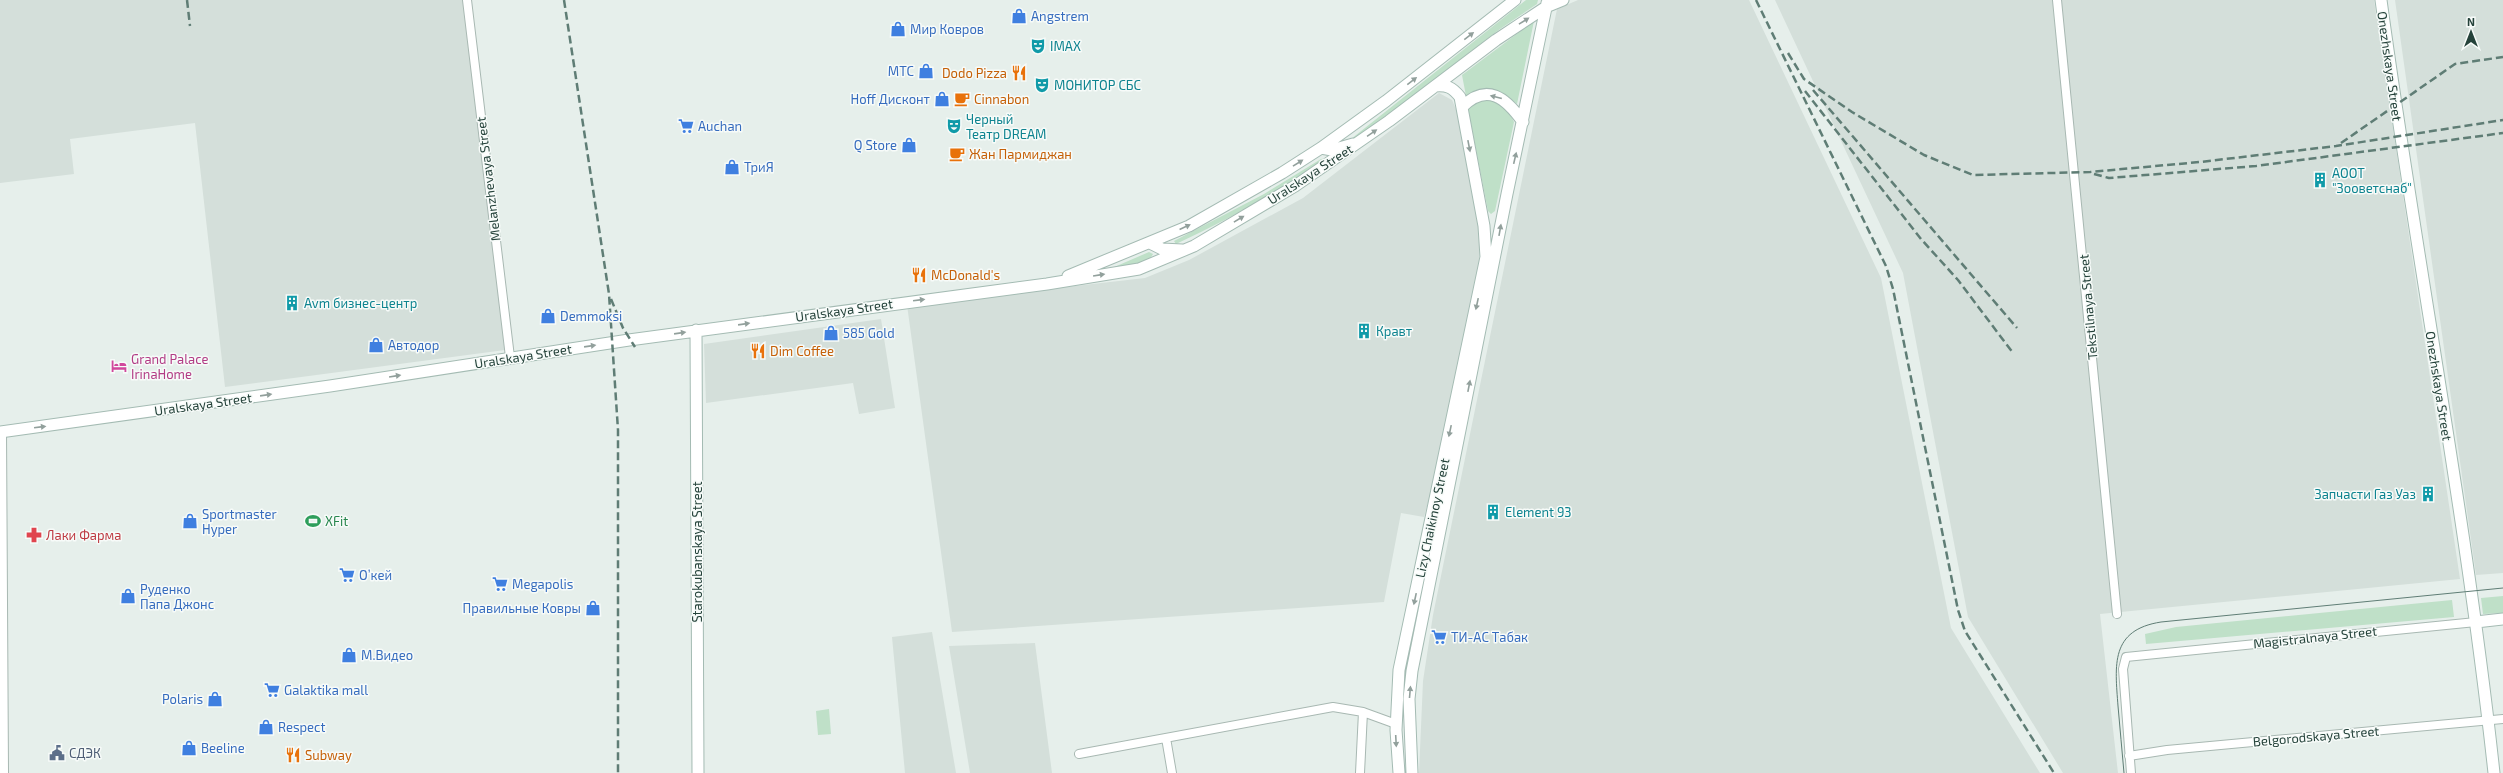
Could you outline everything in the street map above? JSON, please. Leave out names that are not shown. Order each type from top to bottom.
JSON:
[{"type":"main road","name":"Uralskaya Street","points":[[1047,284],[1189,226],[1321,148],[1392,96],[1514,0]]},
{"type":"main road","name":"Uralskaya Street","points":[[1,432],[311,389],[510,357],[696,330],[1047,284],[1139,269],[1184,250],[1295,186],[1357,143],[1547,4],[1563,0]]},
{"type":"main road","name":"Onezhskaya Street","points":[[2381,0],[2402,148],[2476,622],[2494,773]]},
{"type":"main road","points":[[1489,266],[1523,122],[1547,4]]},
{"type":"main road","points":[[1435,86],[1446,86],[1454,90],[1460,97],[1484,226],[1489,266]]},
{"type":"main road","points":[[1462,107],[1478,95],[1490,95],[1502,98],[1513,107],[1523,122]]},
{"type":"main road","points":[[1321,148],[1332,150],[1357,143]]},
{"type":"main road","points":[[1150,243],[1162,249],[1184,250]]},
{"type":"main road","name":"Lizy Chaikinoy Street","points":[[1399,773],[1396,724],[1399,670],[1489,266]]},
{"type":"main road","name":"Lizy Chaikinoy Street","points":[[1412,773],[1409,699],[1412,671],[1489,266]]},
{"type":"main road","name":"Starokubanskaya Street","points":[[696,330],[698,773]]},
{"type":"main road","name":"Magistralnaya Street","points":[[2476,622],[2503,619]]},
{"type":"street","name":"Melanzhevaya Street","points":[[467,0],[510,357]]},
{"type":"street","name":"Tekstilnaya Street","points":[[2057,0],[2116,614]]},
{"type":"street","points":[[1,432],[4,773]]},
{"type":"street","name":"Magistralnaya Street","points":[[2129,756],[2123,669],[2126,658],[2476,622]]},
{"type":"street","points":[[1079,754],[1333,707],[1363,712],[1396,724]]},
{"type":"street","points":[[1360,773],[1363,712]]},
{"type":"street","name":"Belgorodskaya Street","points":[[2129,756],[2167,750],[2503,719]]},
{"type":"street","points":[[1166,738],[1172,773]]},
{"type":"street","points":[[2129,756],[2131,773]]},
{"type":"shaded area","points":[[0,0],[463,0],[505,350],[225,387],[195,123],[70,139],[74,174],[0,183]]},
{"type":"shaded area","points":[[1578,0],[1749,0],[1881,278],[1951,628],[2040,773],[1419,773],[1423,681],[1433,615],[1557,9]]},
{"type":"shaded area","points":[[1775,0],[2374,0],[2460,579],[2100,614],[2118,773],[2063,773],[1968,617],[1903,273]]},
{"type":"shaded area","points":[[2395,0],[2503,0],[2503,573],[2476,575]]},
{"type":"shaded area","points":[[1439,93],[1452,100],[1458,114],[1480,227],[1479,267],[1440,460],[1424,517],[1401,513],[1384,602],[952,632],[907,305],[1145,278],[1189,260],[1303,198]]},
{"type":"shaded area","points":[[881,319],[895,408],[859,414],[853,383],[706,403],[704,344]]},
{"type":"shaded area","points":[[932,632],[956,773],[905,773],[892,637]]},
{"type":"shaded area","points":[[1035,643],[1052,773],[970,773],[949,646]]},
{"type":"green space","points":[[1526,0],[1538,0],[1537,4],[1500,29],[1348,146],[1346,143]]},
{"type":"green space","points":[[1534,21],[1517,104],[1504,95],[1493,90],[1480,90],[1466,96],[1462,75]]},
{"type":"green space","points":[[1489,99],[1501,104],[1510,113],[1514,122],[1495,211],[1491,214],[1488,211],[1468,108],[1477,100]]},
{"type":"green space","points":[[1328,158],[1326,161],[1289,184],[1252,205],[1176,244],[1174,241],[1264,194],[1321,159]]},
{"type":"green space","points":[[1149,252],[1153,254],[1146,261],[1128,266],[1112,268]]},
{"type":"green space","points":[[2503,596],[2503,613],[2483,614],[2481,598]]},
{"type":"green space","points":[[2452,600],[2454,617],[2146,644],[2145,634],[2176,627]]},
{"type":"green space","points":[[829,709],[831,734],[818,735],[816,711]]},
{"type":"tram line","points":[[2124,773],[2116,677],[2117,664],[2119,652],[2124,641],[2132,633],[2144,626],[2161,622],[2503,588]]},
{"type":"railway","points":[[187,0],[190,26]]},
{"type":"railway","points":[[564,0],[609,294],[618,430],[618,773]]},
{"type":"railway","points":[[1756,0],[1886,266],[1893,289],[1958,610],[1965,631],[2054,773]]},
{"type":"railway","points":[[1788,53],[1804,79],[1852,112],[1924,155],[1973,175],[2090,172],[2200,162],[2336,146],[2503,120]]},
{"type":"railway","points":[[2341,143],[2455,64],[2503,57]]},
{"type":"railway","points":[[1813,90],[2017,328]]},
{"type":"railway","points":[[1805,91],[1921,239],[1958,280],[2013,353]]},
{"type":"railway","points":[[2094,174],[2109,178],[2256,166],[2503,133]]},
{"type":"railway","points":[[611,299],[623,328],[635,347]]},
{"type":"place","name":"Angstrem","points":[[1019,16]]},
{"type":"place","name":"Мир Ковров","points":[[898,29]]},
{"type":"place","name":"IMAX","points":[[1038,46]]},
{"type":"place","name":"МТС","points":[[926,71]]},
{"type":"place","name":"Dodo Pizza","points":[[1019,73]]},
{"type":"place","name":"МОНИТОР СБС","points":[[1042,85]]},
{"type":"place","name":"Hoff Дисконт","points":[[942,99]]},
{"type":"place","name":"Cinnabon","points":[[962,99]]},
{"type":"place","name":"Auchan","points":[[686,126]]},
{"type":"place","name":"Черный Театр DREAM","points":[[954,126]]},
{"type":"place","name":"Q Store","points":[[909,145]]},
{"type":"place","name":"Жан Пармиджан","points":[[957,154]]},
{"type":"place","name":"ТриЯ","points":[[732,167]]},
{"type":"place","name":"АООТ \"Зооветснаб\"","points":[[2320,180]]},
{"type":"place","name":"McDonald's","points":[[919,275]]},
{"type":"place","name":"Avm бизнес-центр","points":[[292,303]]},
{"type":"place","name":"Demmoksi","points":[[548,316]]},
{"type":"place","name":"Кравт","points":[[1364,331]]},
{"type":"place","name":"585 Gold","points":[[831,333]]},
{"type":"place","name":"Автодор","points":[[376,345]]},
{"type":"place","name":"Dim Coffee","points":[[758,351]]},
{"type":"place","name":"Grand Palace IrinaHome","points":[[119,366]]},
{"type":"place","name":"Запчасти Газ Уаз","points":[[2428,494]]},
{"type":"place","name":"Element 93","points":[[1493,512]]},
{"type":"place","name":"Sportmaster Hyper","points":[[190,521]]},
{"type":"place","name":"XFit","points":[[313,521]]},
{"type":"place","name":"Лаки Фарма","points":[[34,535]]},
{"type":"place","name":"О’кей","points":[[347,575]]},
{"type":"place","name":"Megapolis","points":[[500,584]]},
{"type":"place","name":"Руденко Папа Джонс","points":[[128,596]]},
{"type":"place","name":"Правильные Ковры","points":[[593,608]]},
{"type":"place","name":"ТИ-АС Табак","points":[[1439,637]]},
{"type":"place","name":"М.Видео","points":[[349,655]]},
{"type":"place","name":"Galaktika mall","points":[[272,690]]},
{"type":"place","name":"Polaris","points":[[215,699]]},
{"type":"place","name":"Respect","points":[[266,727]]},
{"type":"place","name":"Beeline","points":[[189,748]]},
{"type":"place","name":"СДЭК","points":[[57,753]]},
{"type":"place","name":"Subway","points":[[293,755]]}]
